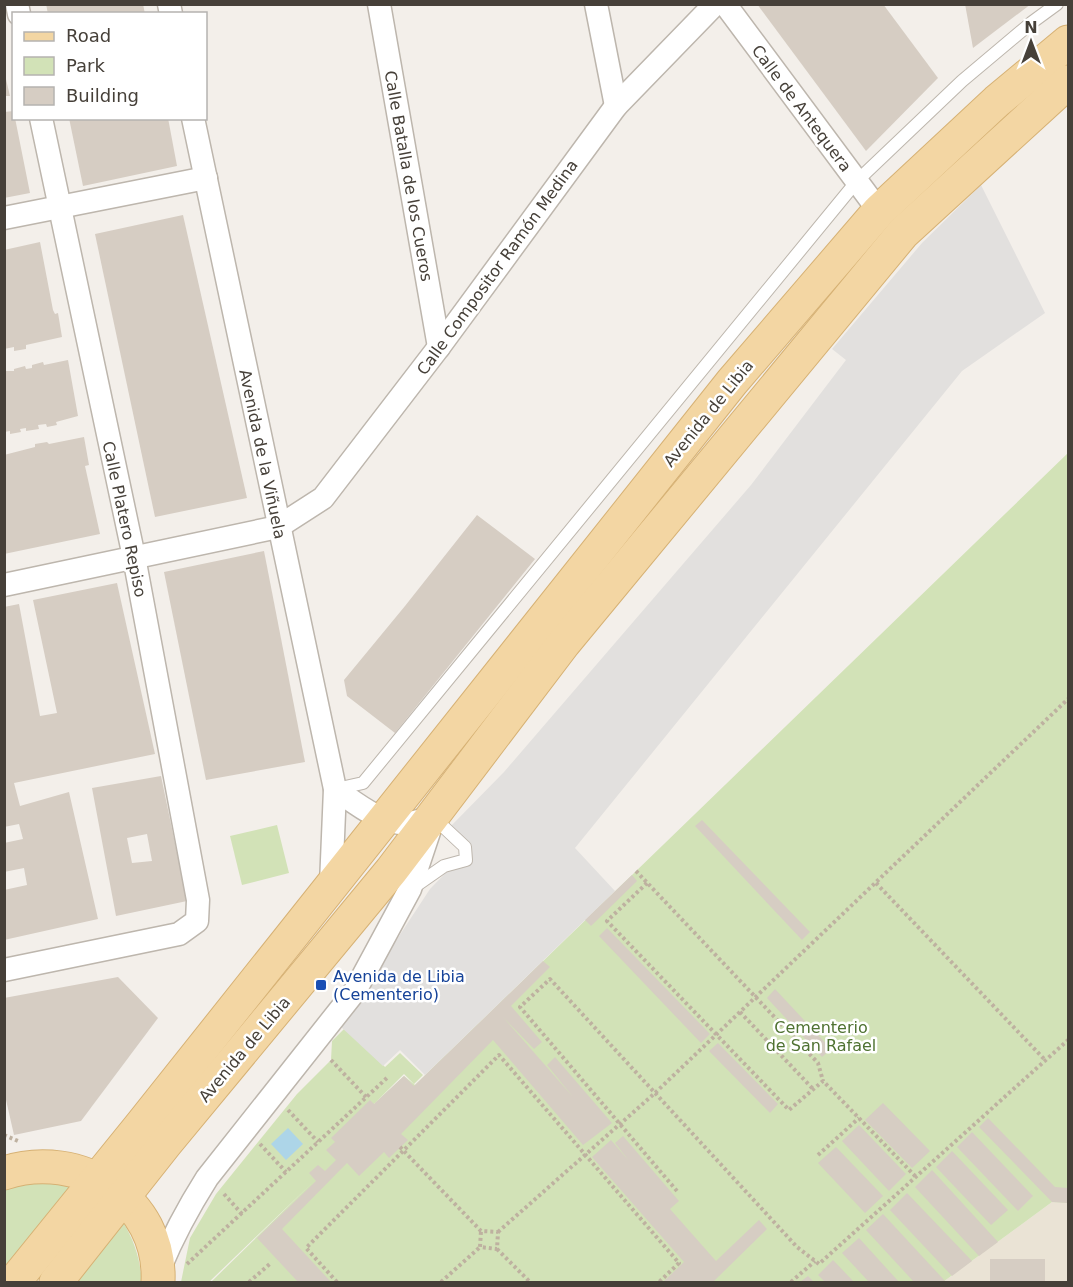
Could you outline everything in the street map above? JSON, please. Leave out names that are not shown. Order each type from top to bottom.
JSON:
[{"type":"main road","name":"Avenida de Libia","points":[[14,1282],[732,382],[879,211],[996,101],[1068,42]]},
{"type":"main road","name":"Avenida de Libia","points":[[56,1282],[433,818],[564,643],[903,233],[1068,82]]},
{"type":"main road","points":[[10,1166],[47,1165],[73,1169],[98,1178],[123,1197],[137,1213],[148,1231],[165,1275]]},
{"type":"street","name":"Calle Batalla de los Cueros","points":[[380,4],[439,347]]},
{"type":"street","points":[[596,4],[616,106]]},
{"type":"street","name":"Calle Compositor Ramón Medina","points":[[278,527],[323,498],[439,347],[616,106],[715,4]]},
{"type":"street","name":"Calle de Antequera","points":[[725,4],[879,211]]},
{"type":"street","name":"Calle Platero Repiso","points":[[4,969],[179,934],[197,921],[198,900],[134,557],[41,120]]},
{"type":"street","name":"Avenida de la Viñuela","points":[[193,120],[335,789],[331,884]]},
{"type":"street","points":[[4,218],[206,178]]},
{"type":"street","points":[[4,585],[278,527]]},
{"type":"street","points":[[335,789],[367,811],[384,819],[408,823],[433,818]]},
{"type":"street","name":"Avenida de Libia","points":[[165,1275],[178,1226],[207,1178],[355,991],[410,889],[433,818]]},
{"type":"lane","points":[[335,789],[363,783],[857,181],[962,81],[1057,4]]},
{"type":"lane","points":[[410,889],[444,866],[466,860],[465,848],[433,818]]},
{"type":"path","points":[[402,1149],[481,1231],[498,1232],[655,1093],[1068,699]]},
{"type":"path","points":[[636,871],[818,1063],[822,1081],[916,1177]]},
{"type":"path","points":[[647,882],[608,921],[789,1110],[822,1081]]},
{"type":"path","points":[[876,883],[1046,1061]]},
{"type":"path","points":[[677,1191],[520,1007],[550,979],[797,1247],[819,1264],[1068,1040]]},
{"type":"path","points":[[740,1012],[813,1089]]},
{"type":"path","points":[[337,1282],[306,1248],[402,1149],[499,1055],[679,1263],[659,1282]]},
{"type":"path","points":[[331,1060],[366,1097]]},
{"type":"path","points":[[165,1275],[242,1214],[389,1076]]},
{"type":"path","points":[[287,1108],[318,1142]]},
{"type":"path","points":[[818,1155],[859,1118]]},
{"type":"path","points":[[258,1142],[286,1172]]},
{"type":"path","points":[[219,1189],[242,1214]]},
{"type":"path","points":[[480,1248],[481,1231]]},
{"type":"path","points":[[497,1249],[498,1232]]},
{"type":"path","points":[[441,1282],[480,1248],[497,1249],[530,1282]]},
{"type":"path","points":[[791,1282],[815,1261]]},
{"type":"path","points":[[249,1282],[271,1263]]},
{"type":"shaded area","points":[[981,185],[1045,313],[962,371],[575,848],[615,891],[425,1075],[400,1050],[383,1066],[340,1026],[430,889],[472,846],[451,826],[504,772],[751,485],[846,360],[832,349],[922,243]]},
{"type":"shaded area","points":[[1052,1202],[1068,1203],[1068,1282],[943,1282]]},
{"type":"green space","name":"Cementerio de San Rafael","points":[[1068,453],[1068,1203],[1052,1202],[943,1282],[211,1282],[312,1183],[209,1282],[181,1282],[190,1238],[216,1194],[297,1094],[331,1060],[332,1041],[347,1026],[385,1067],[400,1053],[423,1075],[414,1084],[404,1074],[374,1104],[404,1076],[415,1085]]},
{"type":"green space","points":[[277,825],[289,873],[242,885],[230,836]]},
{"type":"green space","points":[[52,1182],[75,1187],[5,1275],[5,1190],[26,1183]]},
{"type":"green space","points":[[123,1222],[136,1251],[142,1282],[76,1282]]},
{"type":"water","points":[[288,1128],[303,1144],[286,1160],[271,1144]]},
{"type":"building","points":[[46,4],[143,4],[145,12],[48,12]]},
{"type":"building","points":[[757,4],[883,4],[938,78],[866,151]]},
{"type":"building","points":[[965,4],[1031,4],[973,48]]},
{"type":"building","points":[[4,71],[10,96],[4,96]]},
{"type":"building","points":[[12,111],[12,120],[15,120],[30,193],[4,198],[4,112]]},
{"type":"building","points":[[69,120],[168,120],[177,166],[83,186]]},
{"type":"building","points":[[183,215],[247,498],[155,517],[95,234]]},
{"type":"building","points":[[40,242],[53,310],[55,314],[58,313],[62,337],[26,345],[26,349],[14,351],[14,347],[4,349],[4,250]]},
{"type":"building","points":[[68,360],[78,416],[56,422],[57,425],[47,427],[46,424],[38,425],[39,429],[26,431],[26,428],[20,429],[21,432],[10,434],[10,431],[4,432],[4,371],[14,371],[14,369],[25,366],[26,369],[32,368],[32,365],[43,362],[44,365]]},
{"type":"building","points":[[84,437],[89,465],[85,466],[100,534],[4,554],[4,455],[35,447],[35,444],[47,442],[49,444]]},
{"type":"building","points":[[477,515],[535,559],[395,733],[347,696],[344,680]]},
{"type":"building","points":[[264,551],[305,762],[206,780],[164,572]]},
{"type":"building","points":[[117,583],[155,754],[14,783],[20,806],[69,792],[98,919],[4,940],[4,890],[27,885],[24,868],[4,872],[4,843],[23,839],[19,824],[4,827],[4,607],[19,604],[40,716],[57,713],[33,600]]},
{"type":"building","points":[[161,776],[187,901],[116,916],[92,788]],"holes":[[[147,834],[152,861],[132,863],[127,838]]]},
{"type":"building","points":[[702,820],[810,932],[802,940],[695,826]]},
{"type":"building","points":[[632,875],[637,881],[591,926],[585,920]]},
{"type":"building","points":[[607,928],[710,1034],[701,1043],[599,936]]},
{"type":"building","points":[[543,961],[550,967],[511,1006],[542,1042],[534,1049],[503,1017],[573,1097],[547,1065],[555,1057],[612,1123],[583,1145],[493,1040],[401,1134],[408,1140],[389,1158],[384,1152],[359,1176],[347,1163],[282,1229],[331,1282],[298,1282],[257,1238],[316,1181],[309,1173],[318,1165],[325,1171],[336,1160],[326,1150],[335,1142],[331,1138],[370,1100],[374,1104],[404,1076],[414,1086]]},
{"type":"building","points":[[118,977],[158,1018],[81,1121],[14,1135],[4,1091],[4,998]]},
{"type":"building","points":[[775,989],[831,1049],[822,1057],[767,998]]},
{"type":"building","points":[[718,1043],[778,1104],[770,1113],[709,1051]]},
{"type":"building","points":[[883,1103],[930,1151],[912,1168],[865,1120]]},
{"type":"building","points":[[988,1118],[1055,1187],[1068,1188],[1068,1203],[1052,1202],[979,1127]]},
{"type":"building","points":[[859,1125],[906,1174],[889,1191],[842,1141]]},
{"type":"building","points":[[972,1132],[1033,1196],[1018,1211],[957,1147]]},
{"type":"building","points":[[623,1136],[679,1201],[670,1209],[716,1261],[759,1220],[767,1229],[713,1282],[663,1282],[684,1262],[592,1157],[611,1140],[629,1161],[615,1143]]},
{"type":"building","points":[[836,1147],[883,1196],[865,1213],[818,1163]]},
{"type":"building","points":[[952,1151],[1008,1210],[991,1225],[936,1167]]},
{"type":"building","points":[[932,1170],[998,1242],[979,1256],[915,1187]]},
{"type":"building","points":[[907,1193],[972,1261],[952,1276],[890,1210]]},
{"type":"building","points":[[883,1214],[945,1281],[914,1282],[866,1230]]},
{"type":"building","points":[[859,1238],[899,1282],[869,1282],[842,1253]]},
{"type":"building","points":[[990,1259],[1045,1259],[1045,1282],[990,1282]]},
{"type":"building","points":[[833,1260],[854,1282],[825,1282],[818,1275]]},
{"type":"building","points":[[808,1276],[814,1282],[800,1282]]},
{"type":"place","name":"Avenida de Libia (Cementerio)","points":[[321,985]]}]
